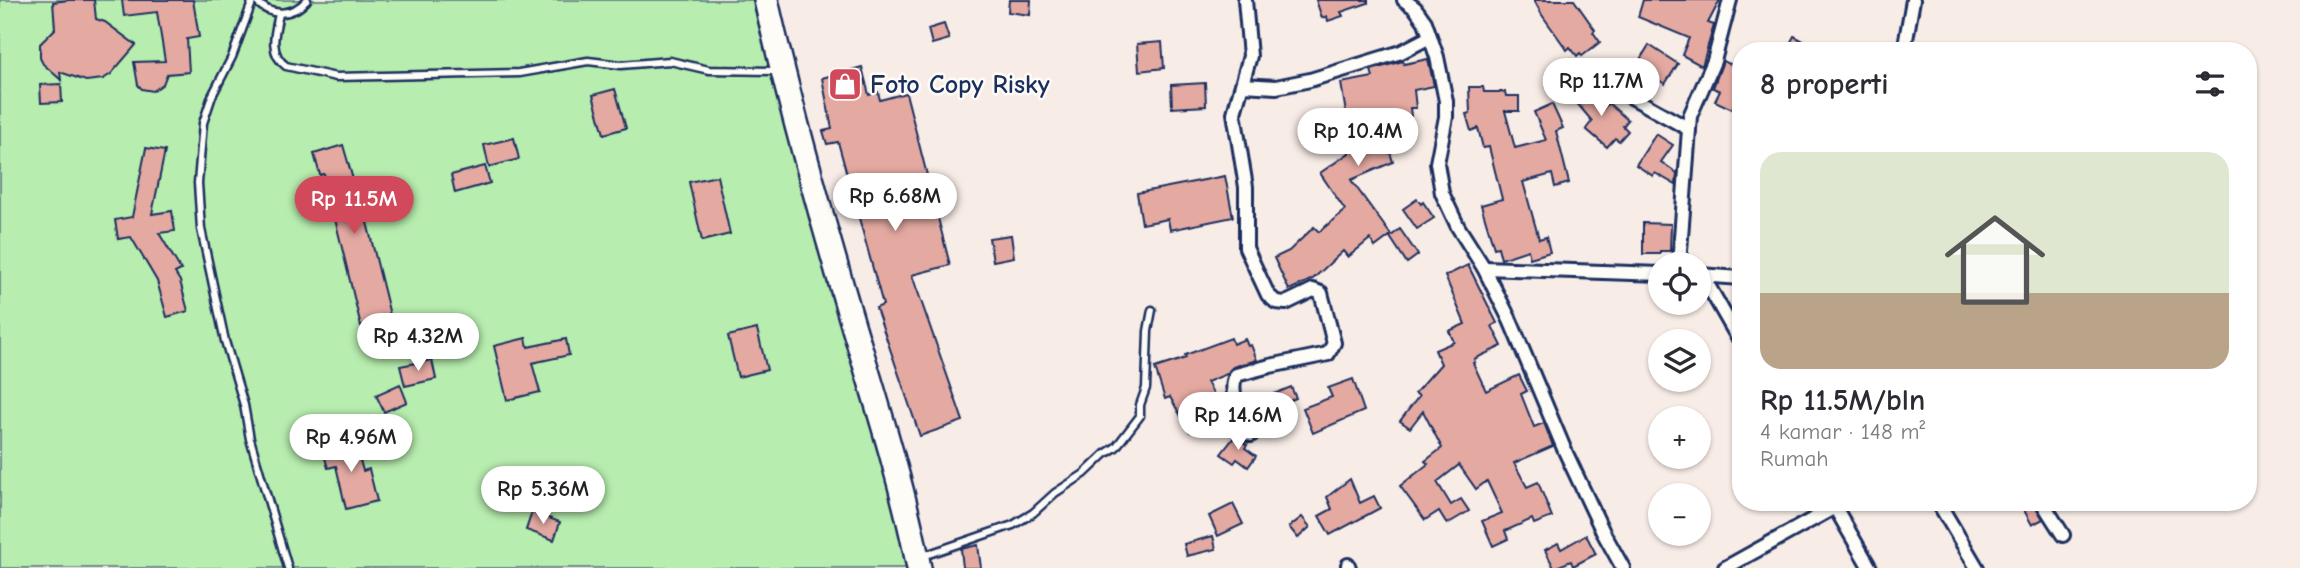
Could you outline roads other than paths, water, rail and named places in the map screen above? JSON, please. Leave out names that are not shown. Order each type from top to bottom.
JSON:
[{"type":"highway","points":[[766,0],[782,71],[882,417],[918,563]]},
{"type":"street","points":[[1245,0],[1250,55],[1234,113],[1246,187],[1246,248],[1268,295],[1276,302],[1286,303],[1313,290],[1321,293],[1334,343],[1328,354],[1236,375],[1234,393],[1251,435]]},
{"type":"street","points":[[1404,0],[1415,8],[1425,22],[1437,57],[1446,101],[1446,117],[1437,163],[1438,182],[1458,227],[1484,268],[1510,320],[1565,451],[1623,568]]},
{"type":"street","points":[[1680,252],[1689,130],[1698,95],[1714,61],[1730,0]]},
{"type":"street","points":[[1906,42],[1913,0]]},
{"type":"street","points":[[1243,85],[1276,87],[1310,80],[1401,52],[1430,37]]},
{"type":"street","points":[[1590,74],[1689,130]]},
{"type":"street","points":[[1484,268],[1648,274]]},
{"type":"street","points":[[1711,276],[1732,277]]},
{"type":"street","points":[[1711,291],[1732,326]]},
{"type":"street","points":[[1725,568],[1825,511]]},
{"type":"street","points":[[1841,511],[1870,568]]},
{"type":"street","points":[[1943,511],[1977,568]]},
{"type":"street","points":[[2048,511],[2063,536]]},
{"type":"lane","points":[[288,568],[250,439],[201,229],[199,147],[212,96],[232,57],[254,0],[269,11],[279,14],[298,9],[307,0]]},
{"type":"lane","points":[[279,14],[274,49],[279,61],[296,68],[336,77],[519,73],[588,61],[621,65],[670,61],[709,70],[782,71]]},
{"type":"lane","points":[[918,563],[1013,525],[1033,513],[1116,447],[1140,416],[1140,405],[1146,388],[1148,331],[1152,310]]},
{"type":"place","name":"Foto Copy Risky","points":[[845,84]]}]
